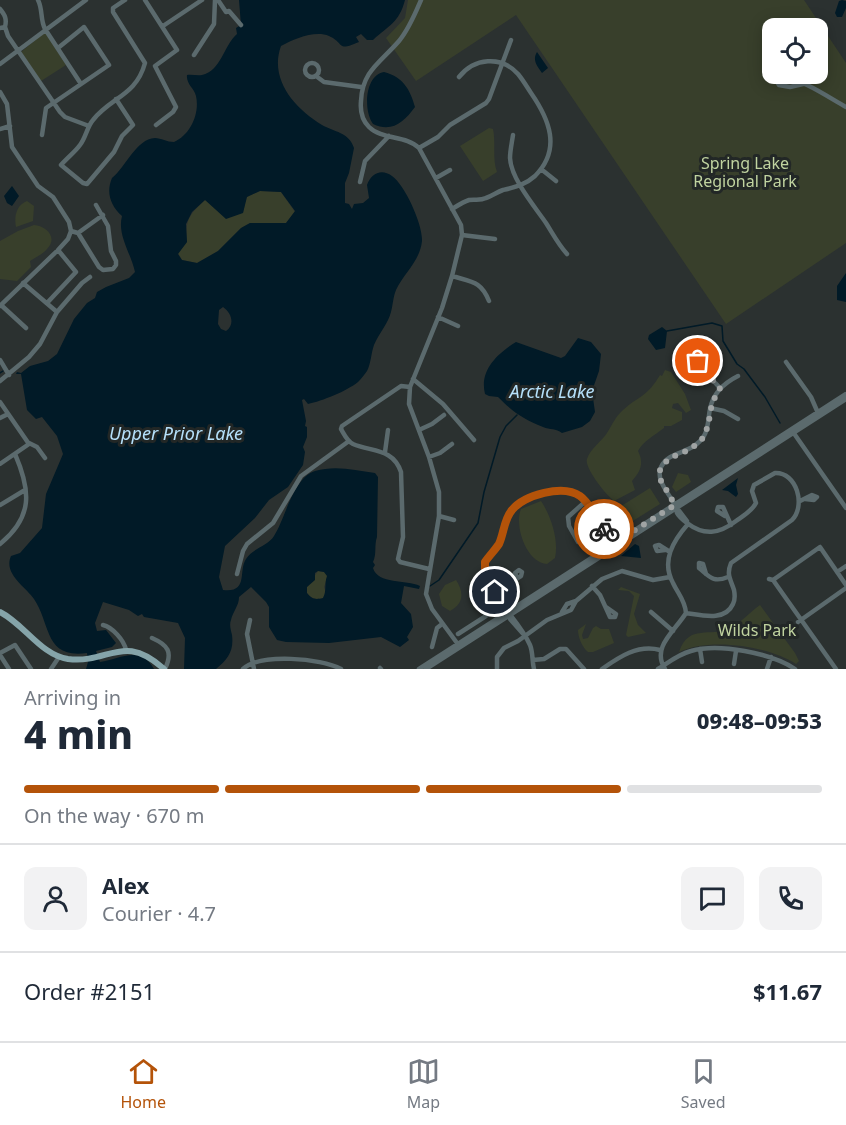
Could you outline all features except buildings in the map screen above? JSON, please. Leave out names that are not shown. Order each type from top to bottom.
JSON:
[{"type":"main road","points":[[0,612],[15,621],[59,657],[82,658],[126,650],[148,656],[164,669]]},
{"type":"street","points":[[38,0],[45,29],[81,84]]},
{"type":"street","points":[[0,64],[79,2],[86,0]]},
{"type":"street","points":[[116,99],[133,125],[122,136],[114,152],[87,184],[60,165],[81,144],[92,120],[116,99],[126,94],[135,85],[145,63],[113,12],[113,8],[125,0]]},
{"type":"street","points":[[145,0],[177,50],[155,66],[176,107],[156,125]]},
{"type":"street","points":[[163,26],[202,0]]},
{"type":"street","points":[[216,0],[226,12],[233,13],[241,25]]},
{"type":"street","points":[[194,55],[214,24],[216,0]]},
{"type":"street","points":[[421,0],[409,27],[400,40],[368,74],[361,87],[360,110],[362,118],[371,129],[410,142],[419,148],[461,225],[462,235],[452,276],[410,387],[409,404],[429,457],[439,492],[439,516],[426,594],[428,602],[457,644]]},
{"type":"street","points":[[0,9],[6,18],[2,28],[53,102],[65,117],[89,126]]},
{"type":"street","points":[[42,135],[46,108],[109,65],[84,27],[57,48]]},
{"type":"street","points":[[419,148],[438,137],[450,125],[486,103],[511,40]]},
{"type":"street","points":[[452,209],[469,200],[479,201],[501,191],[521,186],[541,169],[549,153],[549,125],[518,74],[502,63],[488,60],[466,68],[459,77]]},
{"type":"street","points":[[316,76],[324,82],[361,87]]},
{"type":"street","points":[[803,84],[782,87],[777,82],[784,77],[803,84],[846,107]]},
{"type":"street","points":[[0,92],[7,104],[12,147],[38,186],[53,197],[69,222],[71,231],[68,239],[58,250],[1,306],[26,328]]},
{"type":"street","points":[[0,129],[9,126]]},
{"type":"street","points":[[513,135],[510,158],[521,186],[532,206],[548,225],[556,242],[567,254]]},
{"type":"street","points":[[360,182],[365,161],[389,136]]},
{"type":"street","points":[[541,169],[556,181]]},
{"type":"street","points":[[436,178],[450,170]]},
{"type":"street","points":[[71,231],[78,233],[101,272],[113,269],[116,261],[111,251],[108,226],[96,204]]},
{"type":"street","points":[[78,233],[103,215]]},
{"type":"street","points":[[462,235],[495,238]]},
{"type":"street","points":[[47,303],[76,272],[58,250]]},
{"type":"street","points":[[452,276],[478,284],[489,301]]},
{"type":"street","points":[[0,381],[29,358],[40,344],[57,312],[90,277]]},
{"type":"street","points":[[23,283],[57,312]]},
{"type":"street","points":[[438,317],[458,326]]},
{"type":"street","points":[[0,360],[9,375]]},
{"type":"street","points":[[698,361],[720,388]]},
{"type":"street","points":[[786,362],[811,397],[818,413]]},
{"type":"street","points":[[686,613],[716,616],[727,612],[732,607],[735,595],[728,577],[728,570],[733,561],[792,520],[802,500],[789,477],[779,472],[753,485],[755,506],[723,530],[710,533],[697,530],[677,513],[676,506],[660,479],[660,470],[668,459],[691,449],[703,438],[714,396],[720,388],[738,376]]},
{"type":"street","points":[[413,379],[443,404],[474,440]]},
{"type":"street","points":[[410,387],[401,386],[342,426],[341,429],[349,441],[385,452],[398,465],[403,537],[398,559],[400,562],[429,569]]},
{"type":"street","points":[[419,669],[793,432],[846,394]]},
{"type":"street","points":[[793,432],[803,428],[846,399]]},
{"type":"street","points":[[0,402],[29,444],[37,447],[45,458]]},
{"type":"street","points":[[710,408],[724,411],[738,419]]},
{"type":"street","points":[[0,418],[8,414]]},
{"type":"street","points":[[419,430],[444,415]]},
{"type":"street","points":[[802,444],[799,434],[803,428]]},
{"type":"street","points":[[385,452],[388,430]]},
{"type":"street","points":[[793,432],[846,508]]},
{"type":"street","points":[[237,574],[247,544],[273,523],[301,476],[349,441]]},
{"type":"street","points":[[0,464],[29,444]]},
{"type":"street","points":[[429,457],[440,453],[452,444]]},
{"type":"street","points":[[0,544],[19,526],[25,515],[23,471],[15,454]]},
{"type":"street","points":[[0,505],[25,490]]},
{"type":"street","points":[[534,669],[532,649],[513,617],[498,598],[485,572],[485,562],[498,547],[506,520],[516,505],[533,495],[564,492],[576,494],[586,501],[613,544]]},
{"type":"street","points":[[578,542],[569,526],[568,517],[586,501]]},
{"type":"street","points":[[426,669],[613,544],[676,506]]},
{"type":"street","points":[[439,516],[454,520]]},
{"type":"street","points":[[725,516],[731,525]]},
{"type":"street","points":[[688,524],[667,551],[670,576],[684,601],[686,613],[660,650],[659,658],[662,668],[681,655],[700,649],[736,651],[771,657],[795,669]]},
{"type":"street","points":[[799,621],[846,587],[821,545],[771,579],[799,621],[836,669]]},
{"type":"street","points":[[837,572],[846,566]]},
{"type":"street","points":[[497,669],[497,657],[500,651],[547,620],[571,609],[592,586],[602,579],[622,571],[653,580],[670,576]]},
{"type":"street","points":[[706,574],[715,580],[728,577]]},
{"type":"street","points":[[495,592],[517,578]]},
{"type":"street","points":[[592,586],[600,595],[606,608]]},
{"type":"street","points":[[458,634],[491,611],[493,601],[498,598]]},
{"type":"street","points":[[651,612],[673,631]]},
{"type":"street","points":[[250,620],[247,634],[254,669]]},
{"type":"street","points":[[432,647],[435,634],[442,624]]},
{"type":"street","points":[[103,625],[109,626],[125,645],[126,650]]},
{"type":"street","points":[[448,633],[452,643],[451,648]]},
{"type":"street","points":[[152,638],[165,644],[168,650],[167,665],[164,669]]},
{"type":"street","points":[[434,664],[457,647],[457,644]]},
{"type":"street","points":[[9,669],[0,654],[15,645],[31,669]]},
{"type":"street","points":[[602,669],[634,651],[651,648],[660,650]]},
{"type":"street","points":[[532,660],[547,658],[560,649],[566,649],[584,669]]},
{"type":"street","points":[[700,649],[702,662]]},
{"type":"street","points":[[734,664],[736,651]]},
{"type":"street","points":[[51,669],[59,657]]},
{"type":"street","points":[[767,669],[771,657]]},
{"type":"street","points":[[243,669],[252,662],[271,660],[323,662],[341,669]]},
{"type":"green space","name":"Spring Lake Regional Park","points":[[408,0],[804,0],[816,18],[762,18],[762,84],[828,84],[828,36],[846,63],[846,243],[726,324],[516,15],[416,81],[386,38],[405,18]]},
{"type":"green space","points":[[45,32],[66,65],[41,81],[21,52]]},
{"type":"green space","points":[[489,128],[493,129],[497,172],[483,181],[460,146]]},
{"type":"green space","points":[[260,191],[281,192],[295,212],[286,223],[250,223],[241,228],[218,251],[197,263],[182,260],[178,253],[187,242],[189,218],[205,200],[243,213],[246,197]]},
{"type":"green space","points":[[27,201],[34,206],[33,221],[16,227],[17,212],[20,205]]},
{"type":"green space","points":[[34,225],[50,233],[50,245],[30,261],[31,267],[17,281],[0,279],[0,241]]},
{"type":"green space","points":[[665,370],[671,372],[685,394],[691,410],[686,413],[678,403],[673,404],[672,408],[682,412],[682,420],[671,426],[664,426],[643,444],[638,451],[641,467],[632,481],[635,490],[614,501],[592,475],[587,459],[621,412],[647,392]]},
{"type":"green space","points":[[678,473],[688,475],[691,482],[676,492],[672,487]]},
{"type":"green space","points":[[650,488],[660,504],[628,524],[618,508]]},
{"type":"green space","points":[[541,501],[551,521],[556,544],[555,558],[547,564],[533,557],[528,550],[519,524],[521,509]]},
{"type":"green space","points":[[318,571],[328,576],[324,587],[326,593],[323,598],[316,599],[307,593],[307,587]]},
{"type":"green space","points":[[456,580],[461,597],[458,605],[450,611],[442,606],[439,594],[445,585]]},
{"type":"green space","points":[[621,587],[640,594],[634,614],[638,625],[646,633],[628,637],[626,635],[634,596],[629,591],[618,590]]},
{"type":"green space","name":"Wilds Park","points":[[760,605],[795,653],[799,661],[796,664],[770,652],[722,644],[692,647],[679,652],[688,637],[730,628]]},
{"type":"green space","points":[[586,624],[583,639],[588,638],[596,626],[609,629],[614,643],[588,652],[582,645],[578,633],[578,630]]},
{"type":"water","name":"Upper Prior Lake","points":[[239,0],[405,0],[396,19],[373,40],[367,40],[361,34],[356,37],[359,42],[344,46],[323,34],[298,38],[281,46],[278,70],[287,91],[302,110],[322,125],[345,136],[352,143],[354,148],[345,183],[345,203],[349,204],[352,209],[354,204],[363,203],[369,198],[367,185],[371,178],[377,173],[384,172],[397,181],[407,196],[420,225],[422,241],[415,261],[396,290],[390,316],[374,345],[365,374],[353,385],[320,401],[308,404],[304,399],[302,400],[307,427],[307,437],[303,447],[305,452],[303,465],[288,487],[269,500],[255,518],[225,546],[219,577],[223,590],[231,590],[240,585],[246,559],[274,536],[291,499],[307,475],[330,468],[375,473],[378,477],[377,537],[373,568],[380,577],[420,586],[419,589],[404,586],[401,603],[411,614],[413,627],[407,637],[409,640],[400,647],[381,637],[329,643],[277,640],[269,627],[269,607],[251,587],[239,597],[230,622],[232,646],[227,658],[216,669],[184,669],[185,638],[178,623],[144,617],[142,614],[138,616],[129,610],[103,602],[95,623],[97,631],[106,630],[116,643],[112,647],[96,651],[100,662],[136,655],[148,661],[154,669],[86,669],[87,653],[63,651],[56,645],[34,599],[16,580],[10,569],[11,556],[20,553],[42,528],[46,494],[63,454],[57,436],[42,417],[36,419],[27,410],[21,374],[16,374],[30,366],[48,361],[57,354],[74,319],[87,303],[95,298],[97,292],[129,278],[135,272],[121,230],[122,216],[110,198],[109,188],[112,178],[142,143],[155,138],[174,142],[185,134],[195,117],[197,103],[187,75],[202,75],[214,68],[237,34],[236,28],[241,25]],"holes":[[[260,191],[281,192],[295,211],[286,223],[250,223],[241,228],[218,251],[197,263],[182,260],[178,254],[187,242],[186,224],[192,212],[205,200],[226,219],[243,213],[247,197]],[[223,307],[230,316],[231,326],[226,331],[218,324],[219,310]],[[324,572],[327,576],[323,598],[314,599],[307,593],[307,587],[315,580],[315,573]]]},
{"type":"water","points":[[839,1],[846,1],[846,8],[842,17],[837,17],[835,13]]},
{"type":"water","points":[[537,52],[548,68],[542,73],[535,60]]},
{"type":"water","points":[[384,72],[396,77],[405,85],[415,107],[402,121],[392,127],[373,124],[368,110],[370,86],[373,79]]},
{"type":"water","points":[[12,186],[19,196],[12,206],[7,203],[4,196]]},
{"type":"water","points":[[846,273],[846,302],[837,300],[837,286]]},
{"type":"water","points":[[662,327],[667,331],[665,348],[656,350],[648,339],[649,335]]},
{"type":"water","name":"Arctic Lake","points":[[578,338],[591,342],[601,354],[599,371],[592,391],[595,412],[590,421],[582,427],[562,433],[546,428],[519,415],[498,397],[485,394],[485,377],[491,363],[516,342],[561,358]]},
{"type":"water","points":[[738,478],[736,497],[722,490]]},
{"type":"water","points":[[635,544],[639,546],[641,558],[621,556]]},
{"type":"waterway","points":[[667,331],[712,323],[722,326],[723,341],[737,364],[744,369],[765,397],[780,423]]},
{"type":"waterway","points":[[430,586],[439,580],[478,523],[484,492],[500,437],[506,426],[517,415]]},
{"type":"way so far","points":[[604,529],[613,544],[675,505],[660,479],[660,470],[665,461],[675,454],[691,449],[703,438],[714,396],[720,388],[698,361]]},
{"type":"route","points":[[495,592],[485,572],[485,562],[498,547],[510,511],[524,499],[541,493],[576,494],[586,501],[604,529]]}]
